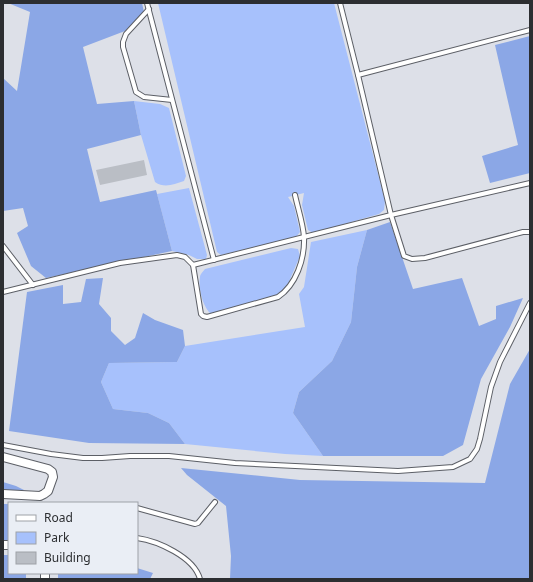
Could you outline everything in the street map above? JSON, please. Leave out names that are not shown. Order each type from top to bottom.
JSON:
[{"type":"street","points":[[3,457],[48,469],[52,472],[53,476],[48,491],[40,496],[3,494]]},
{"type":"lane","points":[[147,3],[214,260]]},
{"type":"lane","points":[[340,3],[391,215],[404,256],[412,259],[425,258],[523,232],[530,232]]},
{"type":"lane","points":[[149,9],[126,34],[123,47],[136,92],[144,97],[172,100]]},
{"type":"lane","points":[[358,75],[530,30]]},
{"type":"lane","points":[[193,265],[391,215],[530,183]]},
{"type":"lane","points":[[3,292],[120,263],[177,255],[185,257],[193,265],[201,314],[203,316],[207,317],[278,297],[286,292],[293,283],[299,268],[304,238],[295,195]]},
{"type":"lane","points":[[3,246],[33,285]]},
{"type":"lane","points":[[3,445],[83,458],[169,456],[236,463],[398,471],[452,467],[470,459],[477,449],[491,387],[500,362],[530,303]]},
{"type":"lane","points":[[138,508],[195,524],[198,523],[215,502]]},
{"type":"lane","points":[[138,538],[159,544],[181,555],[196,569],[200,579]]},
{"type":"green space","points":[[158,3],[334,3],[385,201],[384,210],[379,214],[313,233],[308,230],[302,205],[304,193],[288,197],[294,206],[300,232],[296,237],[221,255],[217,252]]},
{"type":"green space","points":[[134,101],[160,104],[169,108],[186,176],[184,181],[166,186],[155,182],[141,135]]},
{"type":"green space","points":[[189,188],[207,255],[206,259],[197,259],[189,255],[172,251],[157,194]]},
{"type":"green space","points":[[367,230],[357,267],[351,322],[332,361],[299,392],[293,413],[323,456],[285,454],[185,444],[169,423],[148,413],[113,409],[101,382],[109,363],[177,362],[185,346],[305,327],[299,294],[304,287],[311,242]]},
{"type":"green space","points":[[291,248],[298,249],[300,256],[288,284],[278,296],[211,314],[208,311],[203,302],[200,287],[200,276],[205,269]]},
{"type":"shaded area","points":[[8,3],[142,3],[144,12],[125,31],[83,47],[97,104],[134,101],[141,135],[87,149],[100,202],[156,190],[172,251],[46,278],[31,266],[17,233],[28,226],[23,208],[3,211],[3,78],[17,91],[30,12]]},
{"type":"shaded area","points":[[530,36],[530,173],[490,183],[482,156],[518,145],[495,45]]},
{"type":"shaded area","points":[[390,222],[413,289],[462,278],[479,326],[496,319],[496,306],[523,298],[510,327],[481,379],[463,445],[443,456],[323,456],[293,413],[299,392],[332,361],[351,322],[357,267],[367,230]]},
{"type":"shaded area","points":[[103,278],[99,304],[111,318],[111,331],[125,345],[135,338],[143,313],[155,320],[183,330],[185,346],[177,362],[109,363],[101,382],[113,409],[148,413],[169,423],[185,444],[89,443],[9,431],[27,292],[63,285],[63,304],[81,302],[86,279]]},
{"type":"shaded area","points":[[530,349],[530,579],[230,579],[231,556],[226,506],[187,475],[181,468],[300,480],[485,483],[510,384]]},
{"type":"shaded area","points":[[3,482],[24,490],[19,494],[3,494]]},
{"type":"shaded area","points":[[3,504],[8,504],[8,542],[3,542]]},
{"type":"shaded area","points":[[3,555],[8,555],[8,574],[26,574],[26,579],[3,579]]},
{"type":"shaded area","points":[[138,568],[153,573],[150,579],[58,579],[58,574],[138,574]]},
{"type":"building","points":[[144,160],[147,175],[100,185],[96,170]]}]
